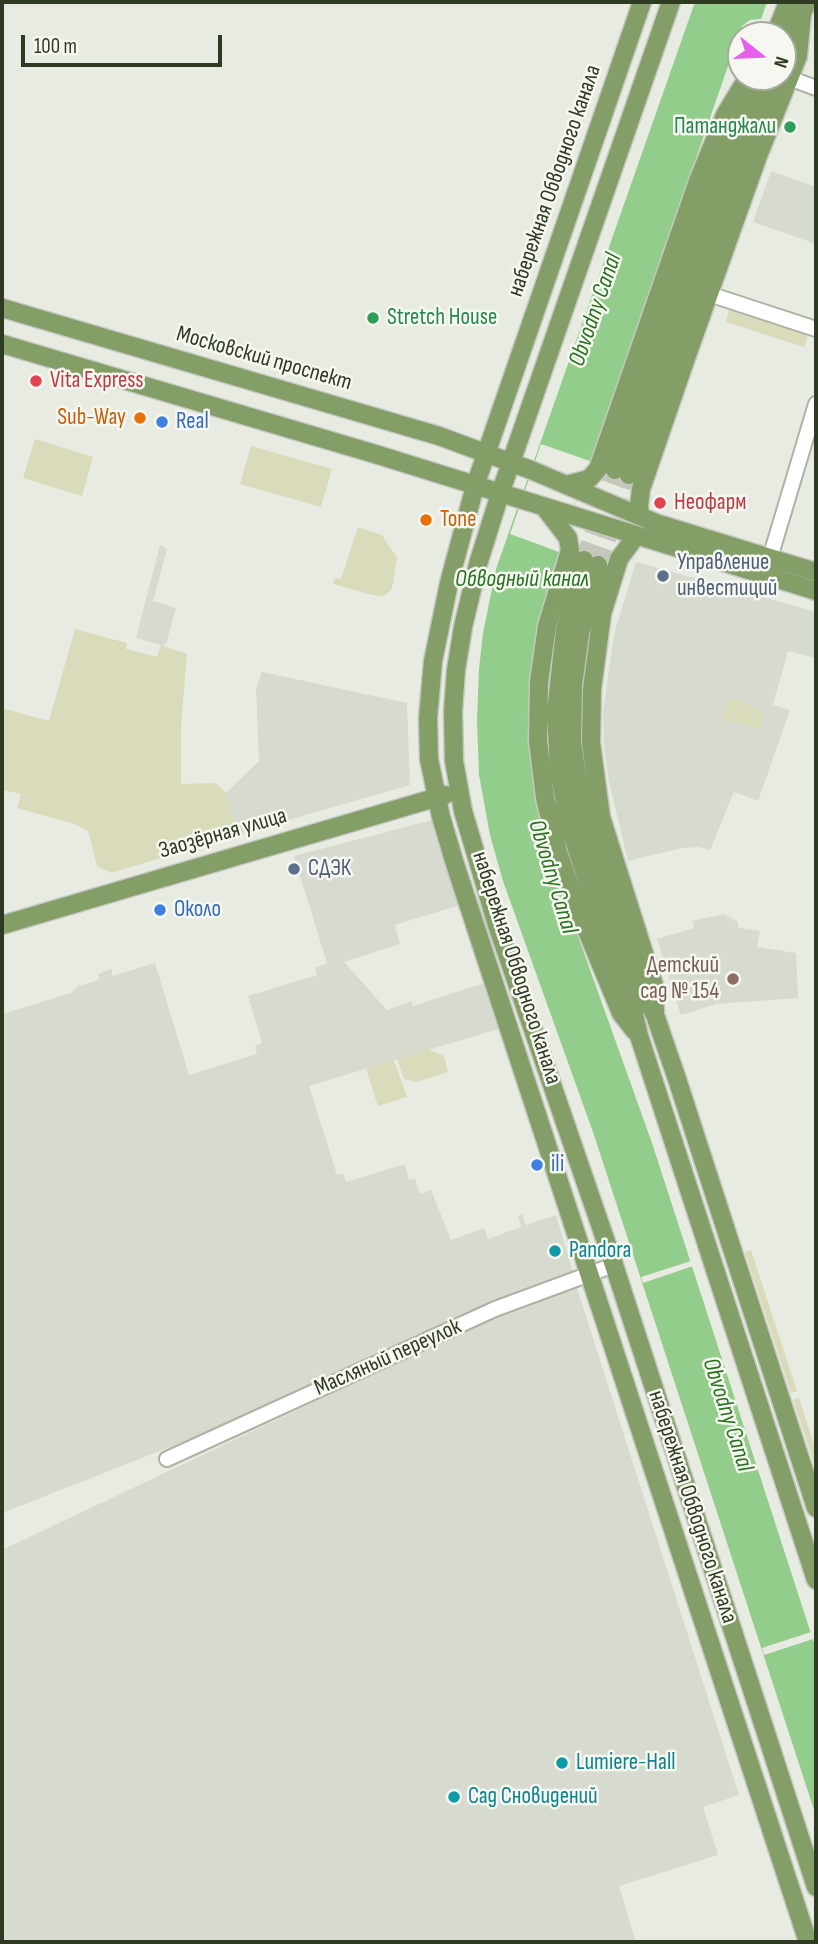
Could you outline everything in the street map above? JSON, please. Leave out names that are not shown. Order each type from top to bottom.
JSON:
[{"type":"main road","name":"набережная Обводного канала","points":[[642,2],[475,486],[449,583],[433,662],[429,759],[436,798],[455,864],[808,1942]]},
{"type":"main road","name":"набережная Обводного канала","points":[[671,2],[500,494],[470,594],[456,670],[452,739],[458,791],[497,925],[614,1265],[816,1887]]},
{"type":"main road","points":[[781,21],[788,2]]},
{"type":"main road","points":[[797,24],[804,8]]},
{"type":"main road","points":[[797,57],[804,8]]},
{"type":"main road","points":[[577,486],[593,476],[598,469],[698,181],[725,115],[740,91]]},
{"type":"main road","points":[[751,91],[718,176],[622,472],[728,190],[775,91]]},
{"type":"main road","points":[[640,515],[641,489],[777,91]]},
{"type":"main road","name":"Московский проспект","points":[[2,308],[439,436],[577,486]]},
{"type":"main road","points":[[2,344],[375,454],[816,591]]},
{"type":"main road","points":[[577,486],[668,527],[816,572]]},
{"type":"main road","points":[[545,508],[565,533],[570,550],[547,626],[539,682],[538,731],[541,769],[555,838],[580,914],[621,1013],[639,1036]]},
{"type":"main road","points":[[636,536],[619,559],[602,614],[592,689],[591,743],[601,817],[654,985],[655,1015]]},
{"type":"main road","points":[[816,1508],[813,1487],[719,1203],[655,1015],[641,990],[600,874],[584,820],[574,768],[571,715],[574,672],[591,563],[570,606],[561,657],[556,713],[559,768],[568,822],[633,1010],[639,1036],[816,1580]]},
{"type":"main road","name":"Заозёрная улица","points":[[2,925],[458,791]]},
{"type":"street","points":[[797,83],[816,88]]},
{"type":"street","points":[[709,294],[816,329]]},
{"type":"street","points":[[770,558],[816,404]]},
{"type":"street","name":"Масляный переулок","points":[[167,1459],[495,1309],[614,1265]]},
{"type":"street","points":[[788,1492],[813,1487]]},
{"type":"shaded area","points":[[771,171],[816,187],[816,244],[753,222]]},
{"type":"shaded area","points":[[729,310],[808,335],[804,347],[726,322]]},
{"type":"shaded area","points":[[35,439],[93,457],[82,496],[23,478]]},
{"type":"shaded area","points":[[251,446],[332,469],[321,507],[240,484]]},
{"type":"shaded area","points":[[358,527],[382,535],[397,558],[391,590],[384,596],[333,584],[335,578],[341,579]]},
{"type":"shaded area","points":[[160,545],[167,549],[153,601],[176,608],[166,644],[161,645],[136,638]]},
{"type":"shaded area","points":[[636,562],[816,612],[816,658],[788,651],[773,705],[790,710],[758,801],[734,792],[710,850],[699,847],[682,848],[628,861],[609,782],[603,713],[614,634]]},
{"type":"shaded area","points":[[75,629],[127,643],[126,649],[157,657],[161,645],[187,654],[181,727],[181,784],[216,783],[226,793],[237,835],[111,873],[97,866],[88,831],[75,824],[17,808],[21,794],[2,790],[2,708],[49,721]]},
{"type":"shaded area","points":[[262,672],[407,703],[410,785],[237,835],[226,793],[259,761],[256,688]]},
{"type":"shaded area","points":[[732,699],[761,709],[763,717],[759,729],[722,719],[728,702]]},
{"type":"shaded area","points":[[432,820],[460,905],[395,925],[400,944],[344,962],[387,1010],[411,1001],[413,1006],[484,983],[498,1029],[309,1086],[337,1175],[343,1173],[346,1182],[405,1164],[409,1180],[415,1179],[420,1194],[431,1190],[451,1240],[484,1228],[488,1239],[521,1227],[518,1216],[522,1214],[526,1225],[556,1215],[573,1272],[392,1355],[198,1436],[2,1513],[2,1014],[71,993],[78,986],[99,980],[98,974],[111,969],[113,976],[155,963],[189,1075],[257,1054],[255,1046],[262,1043],[248,996],[317,975],[315,968],[327,963],[294,856]]},
{"type":"shaded area","name":"Детский сад № 154","points":[[724,914],[738,922],[738,928],[760,931],[757,947],[796,953],[798,998],[717,1004],[681,1015],[657,939],[694,928],[692,921]]},
{"type":"shaded area","points":[[427,1049],[444,1056],[448,1072],[417,1082],[404,1079],[397,1059]]},
{"type":"shaded area","points":[[394,1060],[407,1097],[378,1106],[366,1069]]},
{"type":"shaded area","points":[[751,1250],[797,1391],[791,1393],[745,1252]]},
{"type":"shaded area","points":[[576,1285],[739,1795],[703,1807],[718,1855],[619,1886],[636,1942],[2,1942],[2,1550],[466,1330],[565,1286]]},
{"type":"shaded area","points":[[799,1398],[816,1451],[816,1469],[793,1400]]},
{"type":"water","name":"Обводный канал","points":[[695,2],[767,2],[761,19],[727,21],[727,69],[551,575],[533,653],[529,742],[535,800],[549,855],[652,1143],[816,1649],[816,1816],[594,1135],[503,881],[490,835],[479,775],[477,721],[483,633],[496,569]]},
{"type":"pier","points":[[541,444],[590,461],[559,552],[510,534]]},
{"type":"pier","points":[[691,1261],[693,1266],[643,1283],[641,1277]]},
{"type":"pier","points":[[811,1632],[813,1639],[764,1655],[762,1648]]},
{"type":"tunnel","points":[[584,560],[615,470]]},
{"type":"tunnel","points":[[598,565],[629,475]]},
{"type":"place","name":"Патанджали","points":[[790,127]]},
{"type":"place","name":"Stretch House","points":[[373,318]]},
{"type":"place","name":"Vita Express","points":[[36,381]]},
{"type":"place","name":"Sub-Way","points":[[140,418]]},
{"type":"place","name":"Real","points":[[162,422]]},
{"type":"place","name":"Неофарм","points":[[660,503]]},
{"type":"place","name":"Tone","points":[[426,520]]},
{"type":"place","name":"Управление инвестиций","points":[[663,576]]},
{"type":"place","name":"СДЭК","points":[[294,869]]},
{"type":"place","name":"Около","points":[[160,910]]},
{"type":"place","name":"Детский сад № 154","points":[[733,979]]},
{"type":"place","name":"ili","points":[[537,1165]]},
{"type":"place","name":"Pandora","points":[[555,1251]]},
{"type":"place","name":"Lumiere-Hall","points":[[562,1763]]},
{"type":"place","name":"Сад Сновидений","points":[[454,1797]]},
{"type":"water label","name":"Obvodny Canal","points":[[596,310]]},
{"type":"water label","name":"Obvodny Canal","points":[[552,877]]},
{"type":"water label","name":"Obvodny Canal","points":[[727,1415]]}]
